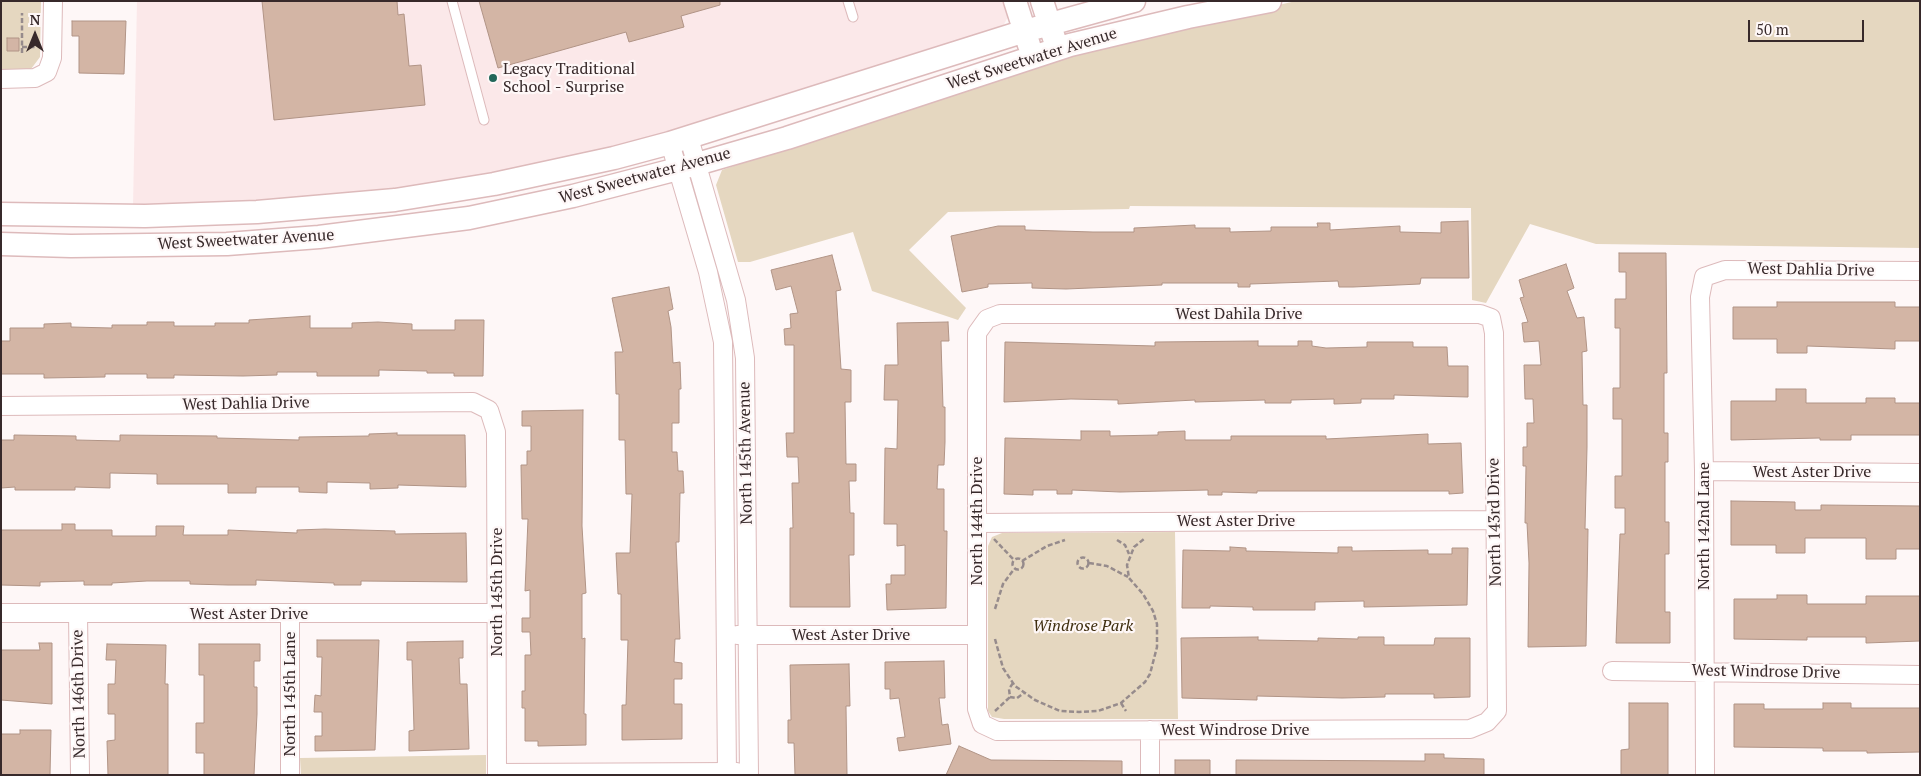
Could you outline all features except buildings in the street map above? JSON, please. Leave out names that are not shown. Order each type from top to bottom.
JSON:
[{"type":"street","points":[[1,79],[35,78],[41,77],[47,72],[52,58],[54,1]]},
{"type":"street","points":[[1015,1],[1032,56]]},
{"type":"street","points":[[1042,1],[1057,49]]},
{"type":"street","name":"West Sweetwater Avenue","points":[[1,214],[145,216],[257,212],[395,200],[494,184],[614,158],[680,141],[1025,31],[1134,1]]},
{"type":"street","name":"West Sweetwater Avenue","points":[[1,244],[71,246],[227,244],[319,237],[469,218],[573,196],[796,135],[1057,49],[1180,19],[1270,1]]},
{"type":"street","name":"North 145th Avenue","points":[[680,141],[736,300],[745,358],[749,773]]},
{"type":"street","name":"North 145th Avenue","points":[[688,166],[708,272],[724,342],[726,773]]},
{"type":"street","name":"West Dahlia Drive","points":[[1704,277],[1725,270],[1920,271]]},
{"type":"street","name":"North 142nd Lane","points":[[1704,277],[1700,297],[1704,471],[1705,775]]},
{"type":"street","name":"West Dahila Drive","points":[[987,319],[1000,314],[1480,314],[1491,318]]},
{"type":"street","name":"North 143rd Drive","points":[[1487,722],[1497,712],[1494,333],[1491,318]]},
{"type":"street","name":"North 144th Drive","points":[[982,724],[977,709],[976,635],[977,332],[987,319]]},
{"type":"street","name":"West Dahlia Drive","points":[[1,406],[473,402],[489,410]]},
{"type":"street","name":"North 145th Drive","points":[[489,410],[496,432],[497,774]]},
{"type":"street","name":"West Aster Drive","points":[[1704,471],[1920,473]]},
{"type":"street","name":"West Aster Drive","points":[[977,522],[1495,520]]},
{"type":"street","name":"North 146th Drive","points":[[78,613],[80,775]]},
{"type":"street","name":"West Aster Drive","points":[[1,614],[497,613]]},
{"type":"street","name":"North 145th Lane","points":[[290,614],[290,775]]},
{"type":"street","name":"West Aster Drive","points":[[726,635],[976,635]]},
{"type":"street","name":"West Windrose Drive","points":[[1612,671],[1920,675]]},
{"type":"street","name":"West Windrose Drive","points":[[982,724],[997,731],[1470,729],[1487,722]]},
{"type":"street","points":[[1150,730],[1150,775]]},
{"type":"street","points":[[497,774],[749,773]]},
{"type":"lane","points":[[452,1],[484,120]]},
{"type":"lane","points":[[848,1],[852,16]]},
{"type":"path","points":[[22,13],[22,53]]},
{"type":"path","points":[[22,47],[35,47]]},
{"type":"path","points":[[990,537],[1014,560],[1022,561],[1047,546],[1068,540]]},
{"type":"path","points":[[1116,539],[1126,545],[1129,555],[1127,565],[1129,578]]},
{"type":"path","points":[[1129,555],[1144,539]]},
{"type":"path","points":[[994,638],[1003,668],[1014,683],[1024,693],[1060,711],[1098,712],[1121,703],[1139,689],[1150,674],[1158,638],[1153,611],[1143,594],[1129,578],[1107,566],[1089,563],[1083,558],[1078,564],[1084,569],[1089,563]]},
{"type":"path","points":[[1014,560],[1012,563],[1014,569]]},
{"type":"path","points":[[1014,569],[1021,569],[1022,561]]},
{"type":"path","points":[[994,616],[995,605],[1003,584],[1014,569]]},
{"type":"path","points":[[1014,683],[1009,689],[1010,697],[1017,698],[1024,693]]},
{"type":"path","points":[[1121,703],[1126,712]]},
{"type":"shaded area","name":"Legacy Traditional School - Surprise","points":[[137,1],[1008,1],[1010,13],[1002,28],[633,144],[448,183],[279,202],[133,207]]},
{"type":"green space","points":[[1,1],[41,1],[40,57],[31,69],[25,71],[1,70]]},
{"type":"green space","points":[[1296,1],[1920,2],[1920,248],[1596,244],[1530,224],[1486,303],[1472,300],[1471,208],[1130,206],[1129,209],[948,212],[909,250],[966,308],[958,320],[872,291],[853,232],[750,262],[738,262],[716,185],[722,170],[1046,58]]},
{"type":"green space","name":"Windrose Park","points":[[1175,532],[1178,719],[1004,719],[992,717],[988,711],[988,546],[992,537],[1002,533]]},
{"type":"green space","points":[[486,755],[486,775],[301,775],[300,758]]},
{"type":"place","name":"Legacy Traditional School - Surprise","points":[[493,78]]}]
